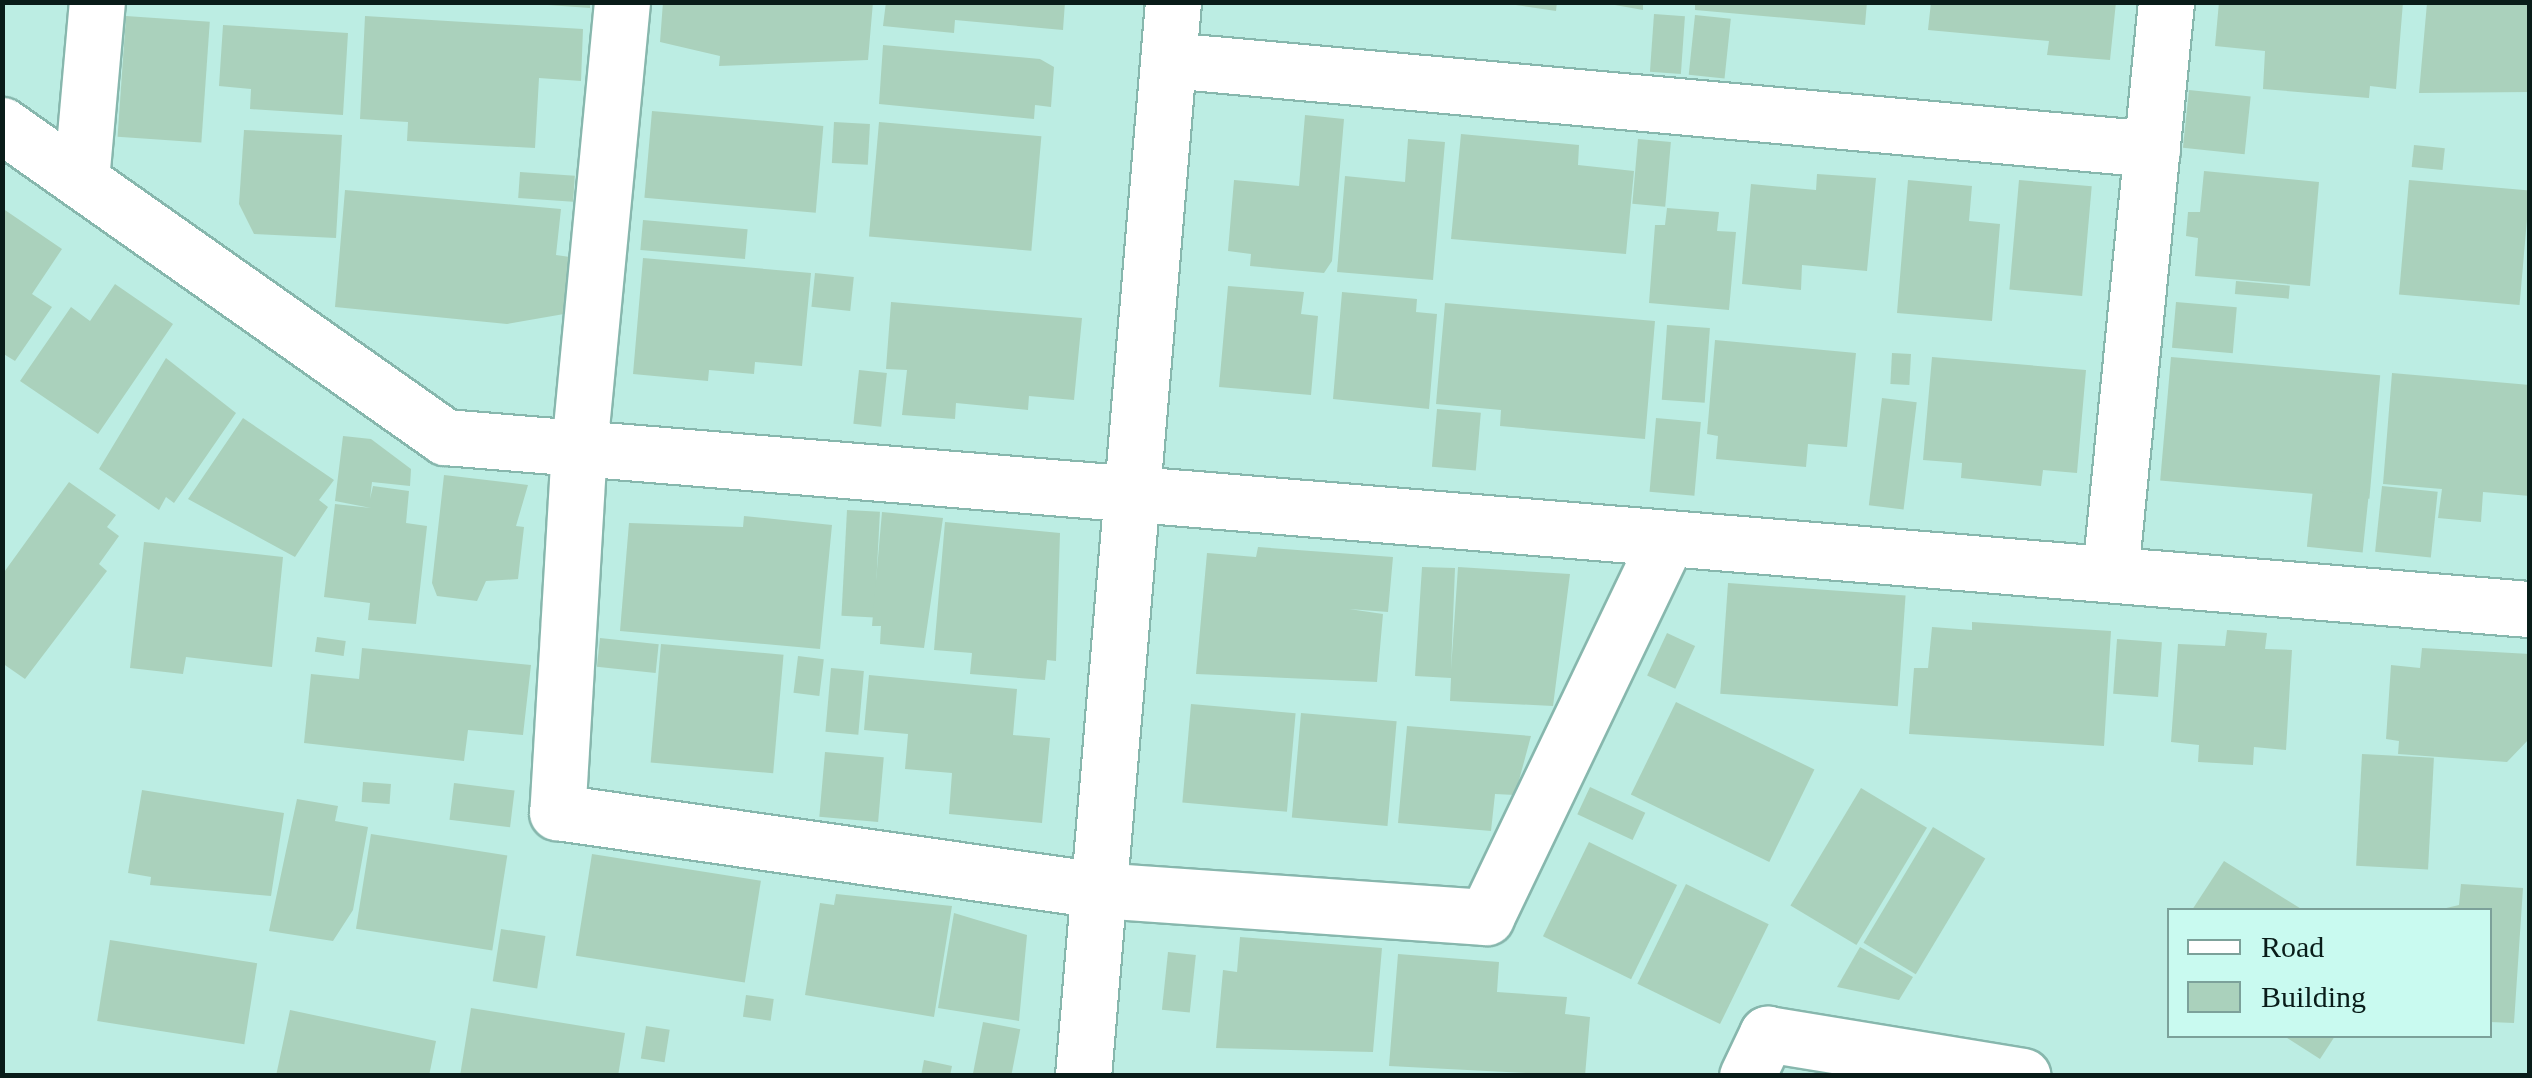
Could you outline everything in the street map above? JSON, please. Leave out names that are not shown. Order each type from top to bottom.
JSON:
[{"type":"street","points":[[81,180],[97,2]]},
{"type":"street","points":[[622,2],[579,447],[558,812],[1098,890],[1486,917],[1666,544]]},
{"type":"street","points":[[1082,1076],[1128,489],[1173,2]]},
{"type":"street","points":[[2110,574],[2166,2]]},
{"type":"street","points":[[1169,60],[2152,149]]},
{"type":"street","points":[[2,125],[445,437],[1128,489],[1666,544],[2110,574],[2530,609]]},
{"type":"street","points":[[1747,1076],[1766,1034],[2023,1076]]},
{"type":"building","points":[[590,2],[590,8],[548,5]]},
{"type":"building","points":[[663,2],[873,2],[868,60],[719,66],[720,56],[660,42]]},
{"type":"building","points":[[886,2],[1065,2],[1063,30],[955,20],[954,33],[883,26]]},
{"type":"building","points":[[1495,2],[1557,2],[1556,11]]},
{"type":"building","points":[[1598,2],[1643,2],[1643,10]]},
{"type":"building","points":[[1695,2],[1867,2],[1865,25],[1695,10]]},
{"type":"building","points":[[1931,2],[2116,2],[2110,60],[2047,55],[2049,41],[1928,30]]},
{"type":"building","points":[[2219,2],[2403,2],[2396,89],[2370,86],[2369,98],[2263,89],[2265,51],[2215,46]]},
{"type":"building","points":[[2427,3],[2530,4],[2530,92],[2419,93]]},
{"type":"building","points":[[1654,14],[1685,16],[1681,74],[1650,72]]},
{"type":"building","points":[[1695,15],[1731,19],[1725,78],[1689,75]]},
{"type":"building","points":[[126,16],[210,22],[201,143],[118,137]]},
{"type":"building","points":[[365,16],[583,29],[581,81],[539,78],[535,148],[407,141],[408,122],[360,119]]},
{"type":"building","points":[[223,25],[348,33],[343,115],[250,109],[251,89],[219,86]]},
{"type":"building","points":[[883,45],[1040,59],[1054,67],[1051,107],[1035,105],[1034,119],[879,104]]},
{"type":"building","points":[[2189,90],[2251,96],[2245,154],[2183,148]]},
{"type":"building","points":[[652,111],[823,126],[816,213],[644,198]]},
{"type":"building","points":[[1305,115],[1344,119],[1332,261],[1324,273],[1250,266],[1251,254],[1228,251],[1234,180],[1299,186]]},
{"type":"building","points":[[834,122],[870,124],[868,165],[832,163]]},
{"type":"building","points":[[879,122],[1041,136],[1031,251],[869,237]]},
{"type":"building","points":[[244,130],[342,135],[336,238],[254,234],[239,204]]},
{"type":"building","points":[[1461,134],[1579,145],[1578,165],[1634,171],[1626,254],[1451,239]]},
{"type":"building","points":[[1408,139],[1445,142],[1433,280],[1337,272],[1345,176],[1405,182]]},
{"type":"building","points":[[1638,139],[1671,142],[1665,207],[1632,204]]},
{"type":"building","points":[[2414,145],[2445,148],[2443,170],[2412,167]]},
{"type":"building","points":[[2204,171],[2319,182],[2310,286],[2195,276],[2198,238],[2186,236],[2188,212],[2200,212]]},
{"type":"building","points":[[520,172],[575,176],[573,202],[518,198]]},
{"type":"building","points":[[1817,174],[1876,178],[1867,271],[1802,265],[1801,290],[1742,284],[1751,184],[1816,190]]},
{"type":"building","points":[[1908,180],[1972,186],[1969,221],[2000,224],[1992,321],[1897,313]]},
{"type":"building","points":[[2019,180],[2092,186],[2082,296],[2009,290]]},
{"type":"building","points":[[2409,180],[2530,191],[2520,305],[2399,295]]},
{"type":"building","points":[[345,190],[561,209],[556,255],[570,257],[564,314],[507,324],[335,307]]},
{"type":"building","points":[[2,208],[62,249],[32,294],[52,307],[15,361],[2,353]]},
{"type":"building","points":[[1667,208],[1719,212],[1717,231],[1736,232],[1729,310],[1649,303],[1655,225],[1665,225]]},
{"type":"building","points":[[643,220],[748,229],[745,259],[640,250]]},
{"type":"building","points":[[643,258],[811,273],[802,366],[755,362],[754,374],[709,370],[708,381],[633,374]]},
{"type":"building","points":[[815,273],[854,277],[850,311],[811,307]]},
{"type":"building","points":[[2236,281],[2290,286],[2289,299],[2235,294]]},
{"type":"building","points":[[115,284],[173,324],[98,434],[20,381],[71,307],[90,321]]},
{"type":"building","points":[[1228,286],[1304,292],[1301,314],[1318,316],[1311,395],[1219,387]]},
{"type":"building","points":[[1342,292],[1417,299],[1416,312],[1437,314],[1429,409],[1333,399]]},
{"type":"building","points":[[891,302],[1082,318],[1074,400],[1029,396],[1028,410],[956,403],[955,419],[902,415],[907,370],[886,369]]},
{"type":"building","points":[[2176,302],[2237,307],[2233,353],[2172,348]]},
{"type":"building","points":[[1445,303],[1655,321],[1645,439],[1500,426],[1501,410],[1436,404]]},
{"type":"building","points":[[1667,325],[1710,328],[1705,403],[1662,400]]},
{"type":"building","points":[[1715,340],[1856,353],[1847,447],[1808,444],[1806,467],[1716,459],[1718,436],[1707,434]]},
{"type":"building","points":[[1892,353],[1911,354],[1909,385],[1890,384]]},
{"type":"building","points":[[1932,357],[2086,370],[2077,473],[2043,470],[2041,486],[1961,478],[1962,463],[1923,460]]},
{"type":"building","points":[[2171,357],[2380,375],[2369,499],[2160,481]]},
{"type":"building","points":[[166,358],[236,413],[174,503],[166,497],[159,510],[99,469]]},
{"type":"building","points":[[859,370],[887,373],[881,427],[853,424]]},
{"type":"building","points":[[2392,373],[2530,385],[2530,496],[2483,492],[2481,522],[2438,518],[2442,489],[2383,484]]},
{"type":"building","points":[[1882,398],[1917,402],[1904,509],[1869,505]]},
{"type":"building","points":[[1437,409],[1481,413],[1476,471],[1432,467]]},
{"type":"building","points":[[243,418],[334,480],[319,500],[328,507],[295,557],[188,499]]},
{"type":"building","points":[[1656,418],[1701,422],[1694,496],[1650,492]]},
{"type":"building","points":[[343,436],[371,439],[411,469],[410,486],[372,482],[370,499],[373,486],[409,491],[406,523],[427,526],[416,624],[368,620],[370,603],[324,597],[335,504],[371,508],[335,501]]},
{"type":"building","points":[[444,475],[528,485],[516,526],[524,527],[518,579],[486,581],[477,601],[437,596],[432,583]]},
{"type":"building","points":[[69,482],[116,515],[107,527],[119,536],[99,564],[107,571],[25,679],[2,663],[2,575]]},
{"type":"building","points":[[2382,486],[2438,492],[2431,557],[2375,552]]},
{"type":"building","points":[[2313,489],[2369,495],[2363,553],[2307,547]]},
{"type":"building","points":[[847,510],[880,512],[874,618],[841,616]]},
{"type":"building","points":[[882,512],[943,518],[924,648],[880,644],[881,626],[872,626]]},
{"type":"building","points":[[744,516],[832,525],[820,649],[620,631],[629,523],[743,527]]},
{"type":"building","points":[[945,522],[1060,533],[1056,661],[1047,660],[1045,680],[970,674],[972,653],[934,650]]},
{"type":"building","points":[[144,542],[283,557],[272,667],[186,657],[183,674],[130,668]]},
{"type":"building","points":[[1258,547],[1393,557],[1388,612],[1349,609],[1383,614],[1377,682],[1196,674],[1207,553],[1256,557]]},
{"type":"building","points":[[1422,567],[1455,568],[1451,670],[1458,567],[1570,574],[1553,706],[1450,701],[1451,678],[1415,676]]},
{"type":"building","points":[[1728,583],[1906,595],[1898,706],[1720,694]]},
{"type":"building","points":[[1972,622],[2111,631],[2104,746],[1909,734],[1914,668],[1928,668],[1932,627],[1972,630]]},
{"type":"building","points":[[2227,630],[2267,633],[2265,649],[2292,650],[2286,750],[2254,747],[2253,765],[2198,762],[2199,745],[2171,742],[2178,644],[2225,646]]},
{"type":"building","points":[[1667,633],[1695,646],[1675,689],[1647,676]]},
{"type":"building","points":[[317,637],[346,641],[344,656],[315,652]]},
{"type":"building","points":[[600,638],[659,644],[656,673],[597,667]]},
{"type":"building","points":[[2117,639],[2162,642],[2158,697],[2113,694]]},
{"type":"building","points":[[661,644],[784,655],[773,773],[651,763]]},
{"type":"building","points":[[362,648],[531,665],[523,735],[468,730],[464,761],[304,743],[311,674],[359,679]]},
{"type":"building","points":[[2422,648],[2530,654],[2530,738],[2507,762],[2398,754],[2399,741],[2386,739],[2391,665],[2420,668]]},
{"type":"building","points":[[798,656],[824,659],[819,696],[793,693]]},
{"type":"building","points":[[831,668],[864,671],[858,735],[825,732]]},
{"type":"building","points":[[869,675],[1017,689],[1013,735],[1050,738],[1042,823],[949,814],[952,773],[905,769],[908,734],[864,730]]},
{"type":"building","points":[[1676,702],[1814,770],[1769,862],[1631,795]]},
{"type":"building","points":[[1191,704],[1296,713],[1287,812],[1182,803]]},
{"type":"building","points":[[1301,713],[1397,721],[1387,826],[1292,818]]},
{"type":"building","points":[[1407,726],[1531,736],[1515,795],[1495,794],[1491,831],[1398,823]]},
{"type":"building","points":[[825,752],[884,757],[878,822],[819,817]]},
{"type":"building","points":[[2362,754],[2434,758],[2428,870],[2356,866]]},
{"type":"building","points":[[363,782],[391,784],[390,804],[362,802]]},
{"type":"building","points":[[454,783],[515,790],[510,827],[449,820]]},
{"type":"building","points":[[1590,787],[1645,813],[1633,840],[1577,814]]},
{"type":"building","points":[[1861,788],[1927,828],[1856,945],[1790,905]]},
{"type":"building","points":[[142,790],[284,813],[271,896],[150,885],[151,877],[128,873]]},
{"type":"building","points":[[297,799],[338,806],[335,821],[368,827],[353,910],[333,941],[269,931]]},
{"type":"building","points":[[1933,827],[1985,858],[1916,974],[1863,943]]},
{"type":"building","points":[[371,834],[507,856],[492,950],[356,929]]},
{"type":"building","points":[[1589,842],[1677,885],[1631,979],[1543,936]]},
{"type":"building","points":[[592,854],[761,881],[745,982],[576,956]]},
{"type":"building","points":[[2224,861],[2300,908],[2193,908]]},
{"type":"building","points":[[1686,884],[1769,924],[1720,1024],[1637,984]]},
{"type":"building","points":[[2461,884],[2523,888],[2514,1023],[2492,1022],[2492,908],[2446,908],[2459,905]]},
{"type":"building","points":[[836,894],[952,906],[934,1017],[805,995],[820,903],[834,905]]},
{"type":"building","points":[[954,913],[1027,935],[1019,1021],[938,1008]]},
{"type":"building","points":[[501,929],[545,936],[537,988],[493,981]]},
{"type":"building","points":[[1240,937],[1382,948],[1373,1052],[1216,1048],[1223,970],[1237,972]]},
{"type":"building","points":[[110,940],[257,963],[244,1044],[97,1021]]},
{"type":"building","points":[[1860,947],[1913,977],[1899,1000],[1837,987]]},
{"type":"building","points":[[1168,952],[1196,955],[1190,1013],[1162,1010]]},
{"type":"building","points":[[1398,954],[1499,962],[1497,992],[1567,997],[1565,1014],[1590,1017],[1585,1076],[1389,1066]]},
{"type":"building","points":[[746,995],[774,999],[771,1021],[743,1017]]},
{"type":"building","points":[[471,1008],[625,1033],[618,1076],[460,1076]]},
{"type":"building","points":[[290,1010],[436,1041],[429,1076],[276,1076]]},
{"type":"building","points":[[983,1022],[1020,1029],[1011,1076],[973,1076]]},
{"type":"building","points":[[646,1026],[670,1030],[665,1062],[641,1059]]},
{"type":"building","points":[[2287,1038],[2334,1038],[2320,1059]]},
{"type":"building","points":[[924,1060],[952,1066],[950,1076],[921,1076]]}]
